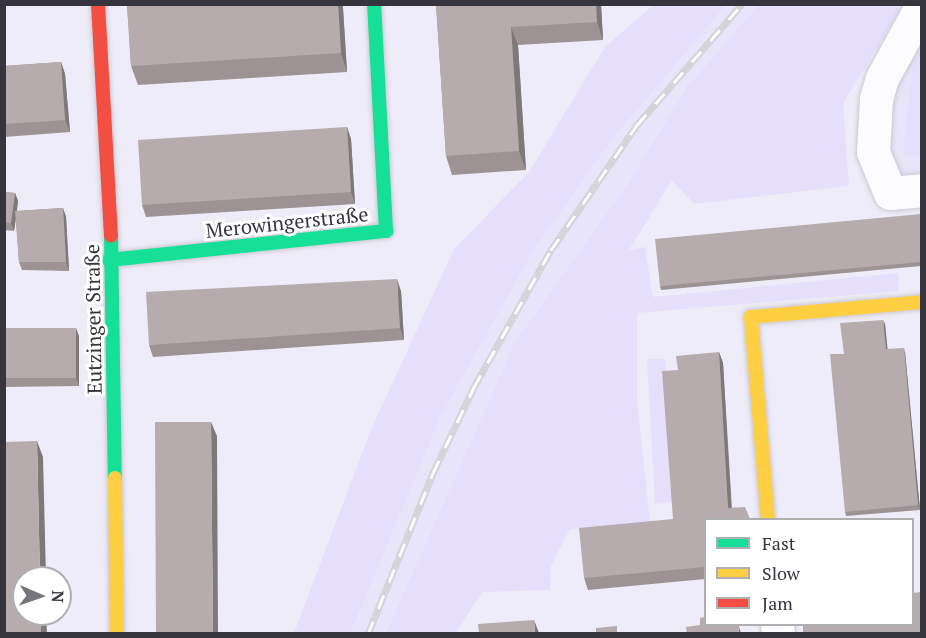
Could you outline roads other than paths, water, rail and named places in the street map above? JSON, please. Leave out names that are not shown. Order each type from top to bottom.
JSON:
[{"type":"street","name":"Eutzinger Straße","points":[[98,4],[111,200],[109,260],[117,633]]},
{"type":"street","name":"Merowingerstraße","points":[[109,260],[386,231],[374,4]]},
{"type":"street","points":[[906,192],[873,152],[876,99],[889,58],[921,5]]},
{"type":"street","points":[[768,518],[751,316],[921,302]]},
{"type":"railway","points":[[368,634],[433,473],[474,387],[551,250],[637,125],[742,4]]}]
